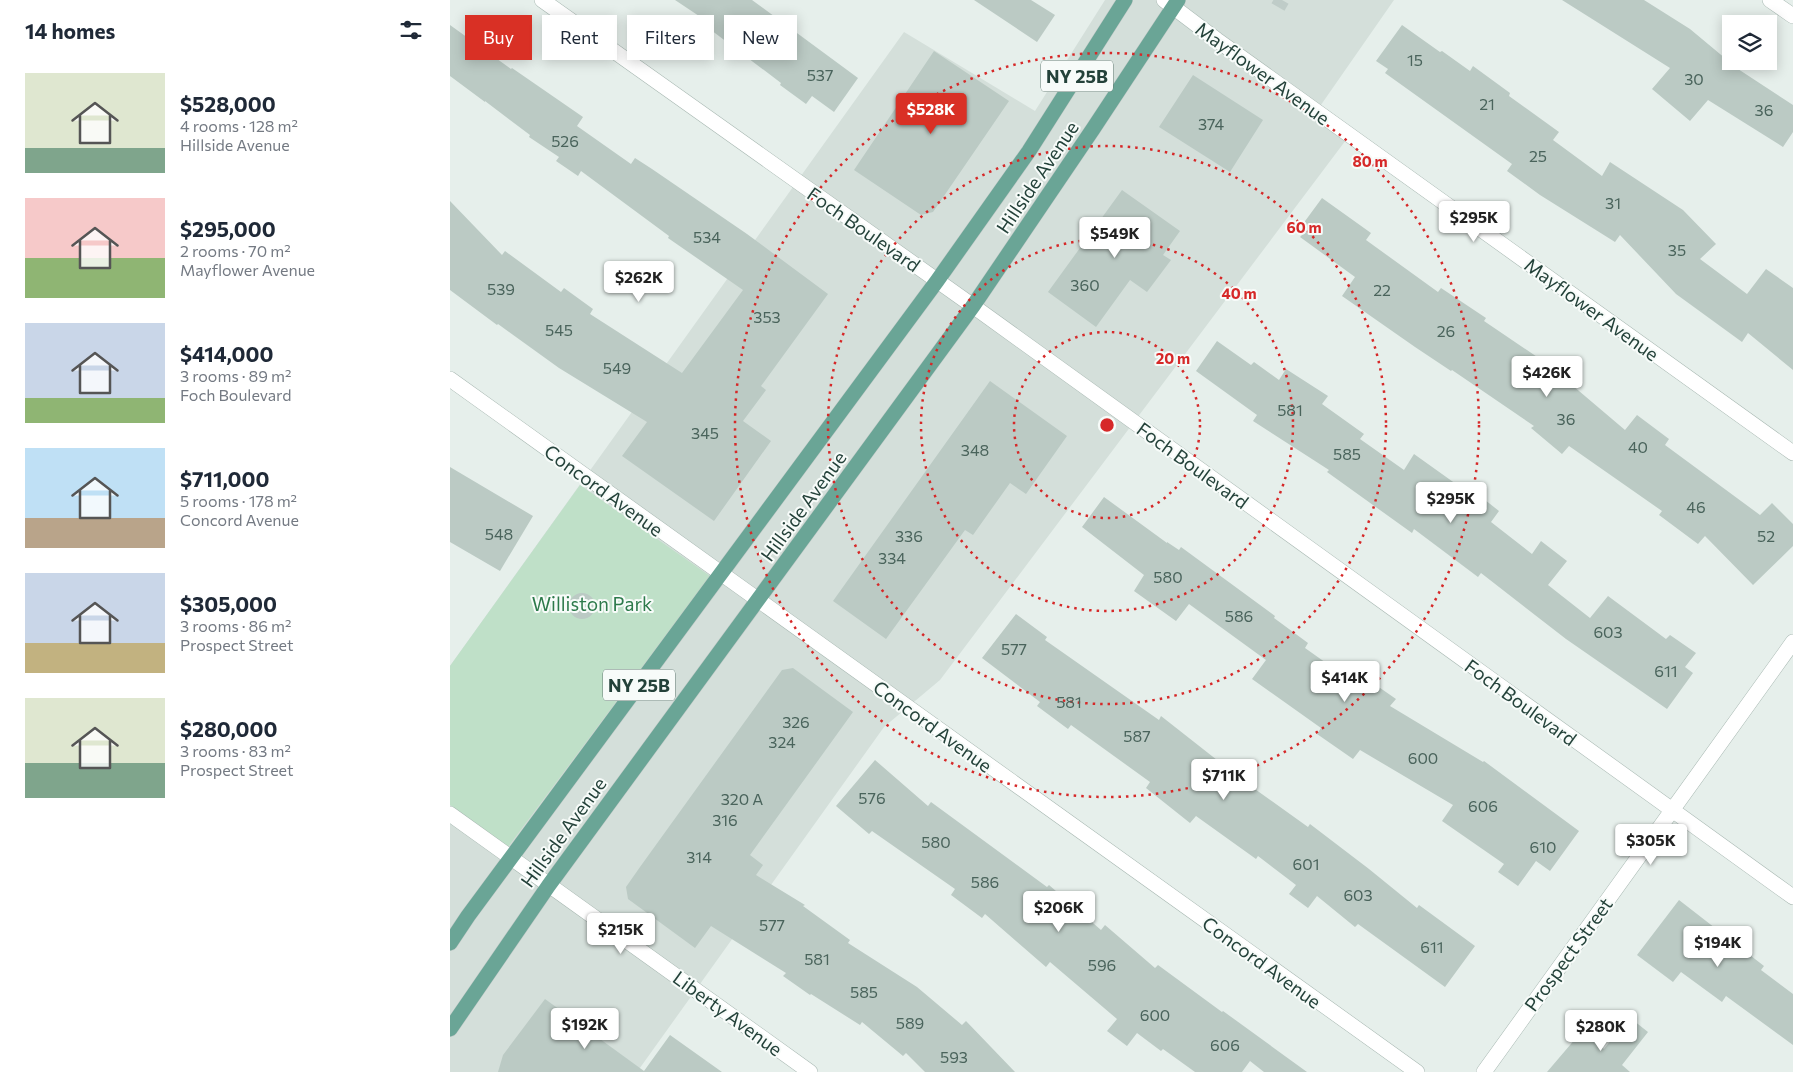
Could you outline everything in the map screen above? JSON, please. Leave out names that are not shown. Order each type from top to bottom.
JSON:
[{"type":"main road","name":"Hillside Avenue","points":[[450,943],[937,281],[1029,151],[1125,0]]},
{"type":"main road","name":"Hillside Avenue","points":[[450,1028],[549,885],[973,306],[1172,2]]},
{"type":"street","name":"Foch Boulevard","points":[[542,0],[973,306],[1793,897]]},
{"type":"street","points":[[1770,0],[1793,16]]},
{"type":"street","name":"Mayflower Avenue","points":[[1172,2],[1217,40],[1793,453]]},
{"type":"street","name":"Concord Avenue","points":[[450,379],[1417,1072]]},
{"type":"street","name":"Prospect Street","points":[[1484,1072],[1793,642]]},
{"type":"street","name":"Liberty Avenue","points":[[450,814],[810,1072]]},
{"type":"shaded area","points":[[1105,0],[1394,0],[1316,112],[1349,136],[940,680],[884,727],[637,1072],[450,1072],[450,666],[904,32],[1035,111]]},
{"type":"green space","name":"Williston Park","points":[[580,485],[710,576],[508,847],[450,805],[450,666]]},
{"type":"building","points":[[675,0],[752,0],[772,15],[724,15],[724,40],[714,32],[714,15],[698,15]]},
{"type":"building","points":[[974,0],[1031,0],[1055,15],[1037,42]]},
{"type":"building","points":[[1562,0],[1644,0],[1690,29],[1722,56],[1722,70],[1740,70],[1793,105],[1793,132],[1783,147],[1708,100],[1690,121],[1652,89],[1670,68]]},
{"type":"building","points":[[450,25],[465,36],[465,60],[499,60],[512,68],[583,117],[577,126],[631,164],[635,158],[652,169],[747,234],[828,294],[761,386],[766,390],[743,421],[771,441],[714,521],[622,456],[647,422],[559,368],[450,290],[450,201],[502,255],[505,251],[561,292],[564,288],[593,309],[590,314],[682,373],[743,290],[668,238],[669,236],[581,171],[578,176],[556,161],[559,157],[529,137],[530,135],[450,76]]},
{"type":"building","points":[[1402,25],[1470,71],[1473,66],[1510,93],[1509,96],[1559,132],[1553,140],[1602,176],[1610,162],[1683,210],[1716,244],[1700,259],[1747,294],[1766,269],[1793,288],[1793,370],[1748,333],[1742,342],[1676,294],[1620,235],[1615,242],[1540,195],[1507,171],[1512,164],[1385,73],[1388,69],[1376,61]]},
{"type":"building","points":[[797,33],[858,78],[834,112],[812,96],[806,104],[780,85],[781,83],[751,60],[797,60]]},
{"type":"building","points":[[934,51],[1009,101],[933,212],[921,215],[854,170]]},
{"type":"building","points":[[1193,75],[1263,120],[1230,172],[1159,127]]},
{"type":"building","points":[[1122,190],[1180,231],[1163,255],[1171,260],[1147,292],[1130,280],[1096,327],[1048,292]]},
{"type":"building","points":[[1322,198],[1371,233],[1366,240],[1438,292],[1441,288],[1486,318],[1484,321],[1546,363],[1625,430],[1637,415],[1669,439],[1665,445],[1760,515],[1772,503],[1793,524],[1793,546],[1753,585],[1705,536],[1698,544],[1659,515],[1662,511],[1569,446],[1562,454],[1531,428],[1534,426],[1342,296],[1355,277],[1300,237],[1302,235],[1297,232]]},
{"type":"building","points":[[1217,341],[1251,365],[1254,362],[1279,380],[1286,369],[1328,396],[1322,404],[1364,434],[1360,439],[1404,470],[1414,454],[1477,499],[1480,496],[1499,511],[1491,522],[1532,554],[1541,541],[1567,561],[1548,585],[1590,618],[1608,596],[1666,639],[1670,635],[1696,653],[1685,667],[1693,673],[1667,709],[1566,639],[1481,573],[1478,577],[1414,529],[1412,533],[1327,472],[1329,470],[1253,421],[1257,415],[1196,371]]},
{"type":"building","points":[[990,381],[1067,436],[1026,494],[1010,483],[973,535],[965,530],[886,639],[833,601]]},
{"type":"building","points":[[450,467],[533,516],[500,571],[450,542]]},
{"type":"building","points":[[1104,497],[1167,543],[1179,550],[1181,547],[1275,616],[1274,618],[1308,643],[1305,648],[1353,682],[1360,674],[1396,699],[1390,706],[1484,761],[1579,831],[1550,871],[1536,861],[1518,886],[1498,872],[1504,864],[1442,821],[1453,805],[1360,750],[1353,759],[1317,734],[1321,728],[1252,679],[1266,660],[1189,604],[1176,621],[1134,591],[1144,575],[1082,527]]},
{"type":"building","points":[[582,593],[591,597],[595,606],[591,615],[582,619],[573,615],[569,606],[573,597]]},
{"type":"building","points":[[1016,614],[1047,637],[1045,640],[1159,720],[1161,716],[1245,782],[1308,827],[1310,824],[1417,908],[1419,905],[1475,946],[1445,987],[1358,924],[1355,927],[1317,896],[1308,908],[1289,894],[1296,885],[1258,856],[1256,859],[1196,816],[1190,823],[1146,788],[1150,782],[1071,725],[1068,729],[1037,706],[1040,702],[982,658]]},
{"type":"building","points":[[793,668],[853,712],[750,855],[763,865],[756,875],[805,905],[803,906],[850,940],[848,943],[917,987],[962,1025],[966,1021],[1015,1072],[925,1072],[906,1053],[903,1056],[862,1022],[860,1025],[810,995],[783,976],[786,973],[711,926],[695,948],[628,899],[626,887],[640,867],[782,670]]},
{"type":"building","points":[[875,760],[928,806],[931,802],[1047,887],[1049,885],[1101,930],[1105,925],[1155,968],[1158,965],[1307,1072],[1264,1072],[1250,1061],[1242,1072],[1195,1072],[1163,1049],[1161,1051],[1137,1033],[1127,1046],[1107,1031],[1117,1019],[1050,962],[1046,967],[985,914],[982,918],[951,895],[955,889],[872,831],[869,834],[836,806]]},
{"type":"building","points":[[1679,900],[1764,966],[1761,970],[1793,994],[1793,1045],[1726,996],[1722,1002],[1681,972],[1673,982],[1637,955]]},
{"type":"building","points":[[545,999],[644,1071],[670,1035],[722,1072],[498,1072],[503,1055]]},
{"type":"building","points":[[1629,1017],[1648,1032],[1622,1065],[1630,1072],[1547,1072],[1582,1031],[1604,1049]]},
{"type":"tunnel","points":[[1278,7],[1282,0]]}]
